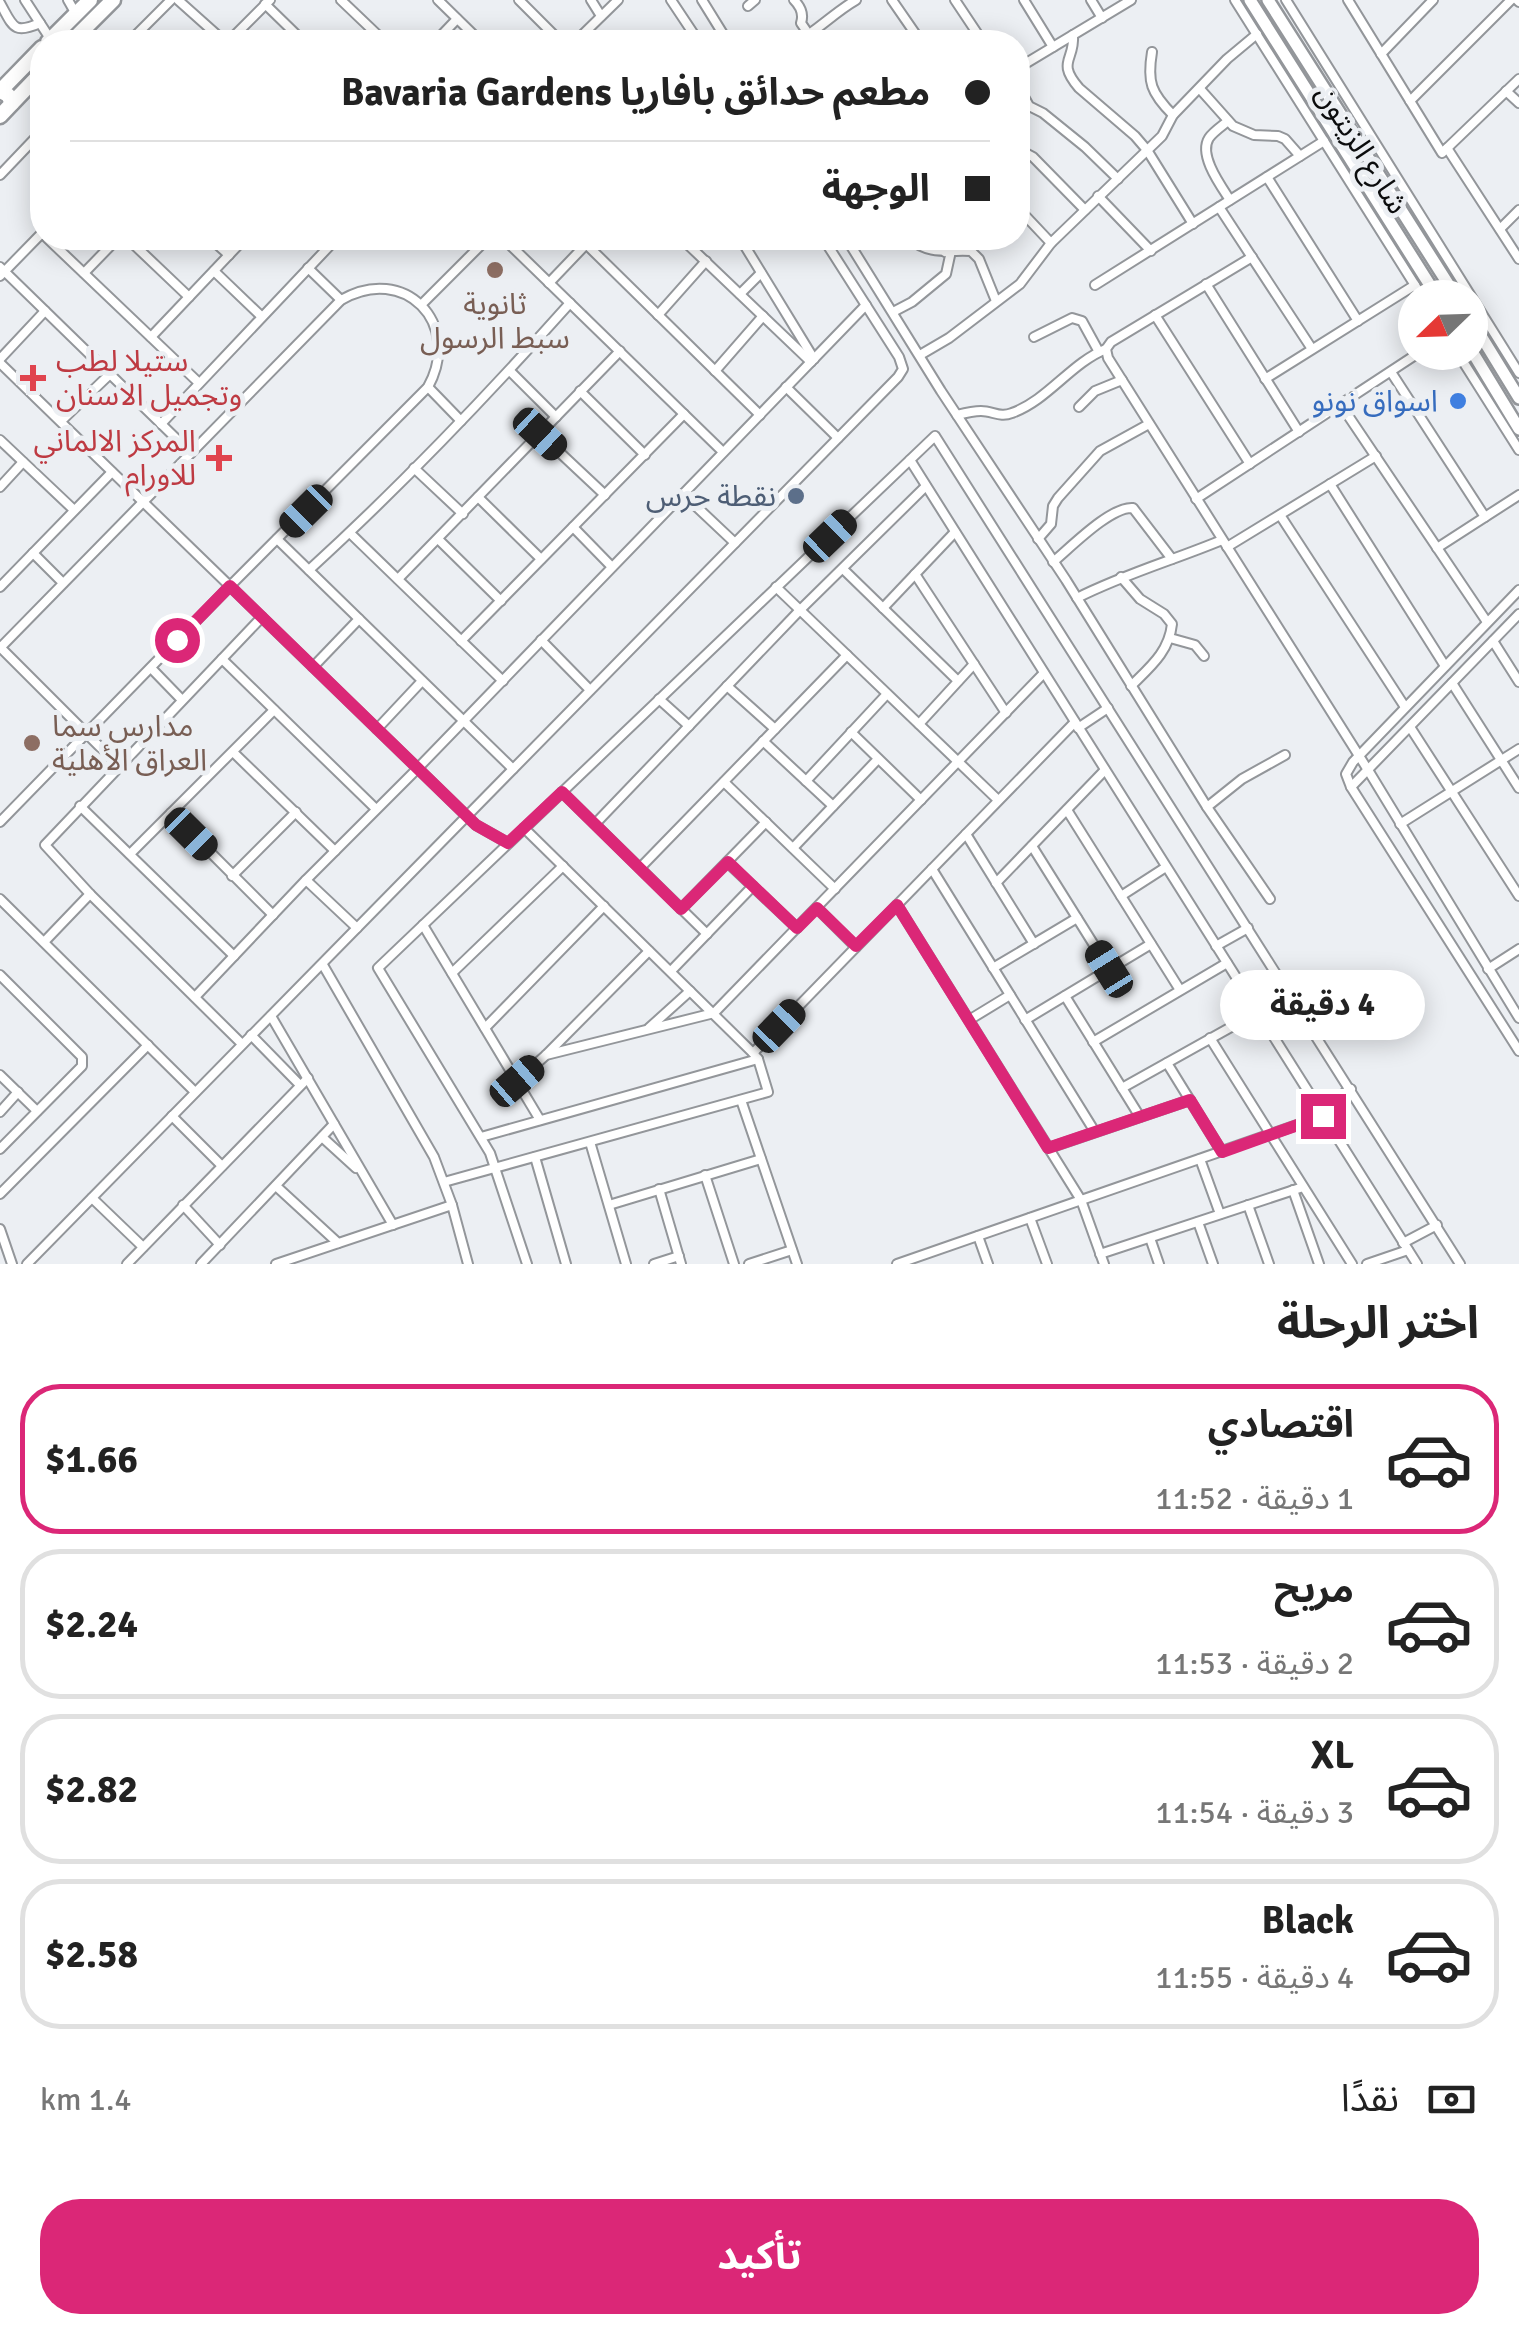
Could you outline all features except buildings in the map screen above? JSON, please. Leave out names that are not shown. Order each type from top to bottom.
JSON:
[{"type":"highway","points":[[56,30],[72,7],[90,0]]},
{"type":"highway","points":[[83,30],[113,0]]},
{"type":"highway","points":[[12,103],[2,84],[30,59]]},
{"type":"highway","points":[[25,64],[30,72]]},
{"type":"highway","points":[[0,116],[30,84]]},
{"type":"main road","name":"شارع الزيتون","points":[[1250,0],[1406,258],[1424,280]]},
{"type":"main road","name":"شارع الزيتون","points":[[1268,0],[1446,280]]},
{"type":"main road","points":[[1488,347],[1519,398]]},
{"type":"main road","points":[[1487,374],[1492,364],[1500,366]]},
{"type":"main road","points":[[1484,370],[1519,428]]},
{"type":"street","points":[[25,0],[42,30]]},
{"type":"street","points":[[142,30],[174,0],[211,30]]},
{"type":"street","points":[[438,0],[468,30]]},
{"type":"street","points":[[519,0],[549,30]]},
{"type":"street","points":[[591,0],[601,16]]},
{"type":"street","points":[[587,30],[618,0]]},
{"type":"street","points":[[671,0],[689,30]]},
{"type":"street","points":[[702,0],[721,30]]},
{"type":"street","points":[[794,0],[802,10],[801,24],[805,30]]},
{"type":"street","points":[[819,30],[856,0]]},
{"type":"street","points":[[892,0],[911,30]]},
{"type":"street","points":[[955,0],[974,30]]},
{"type":"street","points":[[1024,0],[1054,47]]},
{"type":"street","points":[[1091,0],[1102,18]]},
{"type":"street","points":[[1030,61],[1131,0]]},
{"type":"street","points":[[1235,0],[1324,141],[1406,258],[1413,280]]},
{"type":"street","points":[[1286,0],[1519,373]]},
{"type":"street","points":[[1381,54],[1433,0]]},
{"type":"street","points":[[1350,1],[1442,152],[1519,79]]},
{"type":"street","points":[[1410,101],[1516,1]]},
{"type":"street","points":[[239,30],[268,2],[293,30]]},
{"type":"street","points":[[346,2],[373,30]]},
{"type":"street","points":[[0,4],[18,30],[40,24]]},
{"type":"street","points":[[446,30],[457,19]]},
{"type":"street","points":[[920,356],[1020,284],[1051,243],[1162,136],[1173,115],[1257,34]]},
{"type":"street","points":[[1073,35],[1074,46],[1066,68],[1071,79],[1147,150],[1192,224]]},
{"type":"street","points":[[1152,52],[1152,90],[1173,115]]},
{"type":"street","points":[[1200,89],[1228,121],[1244,132],[1278,136],[1300,156]]},
{"type":"street","points":[[1506,91],[1519,104]]},
{"type":"street","points":[[1030,107],[1118,178]]},
{"type":"street","points":[[1228,121],[1209,137],[1206,145],[1209,163],[1230,200]]},
{"type":"street","points":[[1096,285],[1324,141]]},
{"type":"street","points":[[0,175],[30,144]]},
{"type":"street","points":[[1447,148],[1519,259]]},
{"type":"street","points":[[1030,156],[1086,210]]},
{"type":"street","points":[[1268,177],[1358,321]]},
{"type":"street","points":[[1098,196],[1151,251]]},
{"type":"street","points":[[1220,207],[1312,350]]},
{"type":"street","points":[[1500,229],[1519,210]]},
{"type":"street","points":[[1030,221],[1051,243]]},
{"type":"street","points":[[30,246],[1,272],[191,453]]},
{"type":"street","points":[[60,250],[199,383]]},
{"type":"street","points":[[84,273],[106,250]]},
{"type":"street","points":[[140,250],[189,297]]},
{"type":"street","points":[[223,250],[229,255]]},
{"type":"street","points":[[151,337],[234,250]]},
{"type":"street","points":[[161,424],[325,250]]},
{"type":"street","points":[[422,304],[476,250]]},
{"type":"street","points":[[515,250],[723,452]]},
{"type":"street","points":[[549,283],[580,250]]},
{"type":"street","points":[[597,250],[760,414]]},
{"type":"street","points":[[695,250],[812,360]]},
{"type":"street","points":[[750,250],[812,360]]},
{"type":"street","points":[[26,1264],[898,377],[903,369],[899,357],[830,250]]},
{"type":"street","points":[[854,250],[1207,807],[1270,899]]},
{"type":"street","points":[[938,250],[974,254]]},
{"type":"street","points":[[974,250],[996,300]]},
{"type":"street","points":[[893,312],[946,274],[948,252]]},
{"type":"street","points":[[957,414],[984,410],[1010,415],[1027,406],[1111,342],[1252,257]]},
{"type":"street","points":[[658,315],[706,261]]},
{"type":"street","points":[[308,268],[341,300]]},
{"type":"street","points":[[214,271],[261,316]]},
{"type":"street","points":[[740,294],[762,273]]},
{"type":"street","points":[[1206,284],[1298,432]]},
{"type":"street","points":[[0,822],[87,734],[230,586],[428,387],[438,352],[432,321],[415,298],[390,291],[362,292],[341,300],[0,648],[87,734],[118,766]]},
{"type":"street","points":[[1265,379],[1398,296]]},
{"type":"street","points":[[309,570],[461,421],[570,303]]},
{"type":"street","points":[[195,997],[866,305]]},
{"type":"street","points":[[45,311],[0,361],[476,825],[508,843]]},
{"type":"street","points":[[716,371],[763,316]]},
{"type":"street","points":[[1155,316],[1250,464]]},
{"type":"street","points":[[1034,338],[1072,318],[1082,321],[1368,770],[1519,1018]]},
{"type":"street","points":[[398,579],[620,352]]},
{"type":"street","points":[[1196,499],[1398,367]]},
{"type":"street","points":[[510,370],[556,417]]},
{"type":"street","points":[[1469,370],[1519,450]]},
{"type":"street","points":[[1390,372],[1485,518]]},
{"type":"street","points":[[60,422],[110,374]]},
{"type":"street","points":[[1079,407],[1095,391],[1122,380]]},
{"type":"street","points":[[428,387],[461,421]]},
{"type":"street","points":[[786,387],[838,438]]},
{"type":"street","points":[[580,391],[645,455]]},
{"type":"street","points":[[1341,405],[1487,622]]},
{"type":"street","points":[[461,641],[684,414]]},
{"type":"street","points":[[1038,540],[1052,524],[1053,506],[1058,498],[1100,450],[1149,424]]},
{"type":"street","points":[[540,434],[605,495]]},
{"type":"street","points":[[528,1264],[496,1168],[481,1137],[378,968],[934,436],[1460,1264]]},
{"type":"street","points":[[0,440],[74,510]]},
{"type":"street","points":[[1077,598],[1121,577],[1225,544],[1376,456]]},
{"type":"street","points":[[910,460],[1416,1264]]},
{"type":"street","points":[[0,486],[23,462]]},
{"type":"street","points":[[414,468],[463,514]]},
{"type":"street","points":[[0,588],[112,472]]},
{"type":"street","points":[[1330,484],[1445,666]]},
{"type":"street","points":[[595,824],[800,610],[926,486]]},
{"type":"street","points":[[684,494],[735,543]]},
{"type":"street","points":[[1437,548],[1519,495]]},
{"type":"street","points":[[478,498],[541,559]]},
{"type":"street","points":[[1053,562],[1124,507],[1133,508],[1140,515],[1172,559]]},
{"type":"street","points":[[1280,514],[1406,707]]},
{"type":"street","points":[[573,528],[612,567]]},
{"type":"street","points":[[350,532],[502,680]]},
{"type":"street","points":[[883,608],[955,532]]},
{"type":"street","points":[[278,539],[513,769]]},
{"type":"street","points":[[438,539],[501,600]]},
{"type":"street","points":[[33,553],[63,584]]},
{"type":"street","points":[[842,569],[958,681]]},
{"type":"street","points":[[915,574],[1006,713]]},
{"type":"street","points":[[1121,577],[1140,599],[1172,624],[1170,638],[1157,661],[1132,686]]},
{"type":"street","points":[[776,587],[998,800]]},
{"type":"street","points":[[1519,590],[1349,766],[1346,774],[1519,1050]]},
{"type":"street","points":[[1351,787],[1519,614]]},
{"type":"street","points":[[242,1044],[45,845],[262,617]]},
{"type":"street","points":[[313,667],[359,619]]},
{"type":"street","points":[[1170,638],[1195,646],[1204,656]]},
{"type":"street","points":[[542,640],[590,690]]},
{"type":"street","points":[[1493,641],[1519,682]]},
{"type":"street","points":[[640,868],[847,655]]},
{"type":"street","points":[[222,659],[376,809]]},
{"type":"street","points":[[919,724],[974,664]]},
{"type":"street","points":[[151,668],[182,700]]},
{"type":"street","points":[[546,1055],[714,1013],[1044,673]]},
{"type":"street","points":[[377,729],[422,680]]},
{"type":"street","points":[[1452,683],[1519,788]]},
{"type":"street","points":[[728,686],[775,729]]},
{"type":"street","points":[[806,780],[887,694]]},
{"type":"street","points":[[659,700],[689,726]]},
{"type":"street","points":[[481,1137],[755,1056],[998,800],[1077,725],[1108,708]]},
{"type":"street","points":[[130,854],[274,710]]},
{"type":"street","points":[[1410,727],[1519,896]]},
{"type":"street","points":[[851,732],[921,800]]},
{"type":"street","points":[[763,741],[833,806]]},
{"type":"street","points":[[1400,824],[1519,749]]},
{"type":"street","points":[[233,752],[335,851]]},
{"type":"street","points":[[1207,807],[1242,779],[1285,754]]},
{"type":"street","points":[[793,848],[878,758]]},
{"type":"street","points":[[996,883],[1105,770]]},
{"type":"street","points":[[724,782],[835,888]]},
{"type":"street","points":[[562,792],[707,934]]},
{"type":"street","points":[[80,806],[234,956]]},
{"type":"street","points":[[1066,810],[1180,990]]},
{"type":"street","points":[[232,876],[296,812]]},
{"type":"street","points":[[170,814],[273,915]]},
{"type":"street","points":[[681,909],[766,822]]},
{"type":"street","points":[[444,1182],[768,1092],[755,1056],[524,828]]},
{"type":"street","points":[[966,834],[1034,944]]},
{"type":"street","points":[[1032,846],[1109,969]]},
{"type":"street","points":[[728,862],[797,928]]},
{"type":"street","points":[[452,973],[562,866]]},
{"type":"street","points":[[1120,896],[1166,867]]},
{"type":"street","points":[[932,869],[1095,1132]]},
{"type":"street","points":[[306,880],[357,928]]},
{"type":"street","points":[[670,971],[753,886]]},
{"type":"street","points":[[44,942],[90,894]]},
{"type":"street","points":[[0,899],[195,1092]]},
{"type":"street","points":[[897,905],[1081,1200],[1102,1259],[1150,1238],[1304,1187]]},
{"type":"street","points":[[485,1028],[604,906]]},
{"type":"street","points":[[817,908],[856,946]]},
{"type":"street","points":[[994,968],[1077,918]]},
{"type":"street","points":[[423,924],[540,1120]]},
{"type":"street","points":[[1216,946],[1248,928]]},
{"type":"street","points":[[1025,1020],[1151,944]]},
{"type":"street","points":[[1488,969],[1519,949]]},
{"type":"street","points":[[517,1081],[649,950]]},
{"type":"street","points":[[1093,1042],[1227,963]]},
{"type":"street","points":[[323,964],[434,1157],[468,1264]]},
{"type":"street","points":[[0,1149],[83,1062],[2,980]]},
{"type":"street","points":[[646,1031],[690,991]]},
{"type":"street","points":[[968,1020],[1010,995]]},
{"type":"street","points":[[1065,996],[1140,1117]]},
{"type":"street","points":[[1122,1088],[1258,1012]]},
{"type":"street","points":[[271,1016],[304,1082],[334,1124],[393,1224]]},
{"type":"street","points":[[251,1036],[304,1082]]},
{"type":"street","points":[[1210,1038],[1352,1264]]},
{"type":"street","points":[[0,1194],[148,1045]]},
{"type":"street","points":[[1167,1063],[1222,1152]]},
{"type":"street","points":[[0,1074],[37,1110]]},
{"type":"street","points":[[127,1264],[304,1082]]},
{"type":"street","points":[[898,1264],[1271,1135],[1321,1113],[1351,1089]]},
{"type":"street","points":[[0,1112],[18,1092]]},
{"type":"street","points":[[741,1100],[796,1264]]},
{"type":"street","points":[[1048,1148],[1190,1100]]},
{"type":"street","points":[[172,1116],[222,1166]]},
{"type":"street","points":[[201,1264],[334,1124]]},
{"type":"street","points":[[322,1137],[364,1175]]},
{"type":"street","points":[[590,1142],[626,1264]]},
{"type":"street","points":[[535,1157],[566,1264]]},
{"type":"street","points":[[609,1204],[761,1159]]},
{"type":"street","points":[[1200,1159],[1220,1214]]},
{"type":"street","points":[[705,1175],[734,1264]]},
{"type":"street","points":[[276,1186],[338,1243]]},
{"type":"street","points":[[654,1264],[680,1260],[658,1189]]},
{"type":"street","points":[[1293,1190],[1319,1264]]},
{"type":"street","points":[[92,1198],[143,1247]]},
{"type":"street","points":[[276,1264],[452,1205]]},
{"type":"street","points":[[1248,1205],[1269,1264]]},
{"type":"street","points":[[184,1206],[220,1245]]},
{"type":"street","points":[[1030,1218],[1046,1264]]},
{"type":"street","points":[[1198,1222],[1213,1264]]},
{"type":"street","points":[[1367,1264],[1406,1246],[1437,1224]]},
{"type":"street","points":[[1,1234],[12,1264]]},
{"type":"street","points":[[978,1236],[988,1264]]},
{"type":"street","points":[[1150,1238],[1159,1264]]},
{"type":"street","points":[[749,1264],[792,1250]]},
{"type":"place","name":"ثانوية سبط الرسول","points":[[495,270]]},
{"type":"place","name":"ستيلا لطب وتجميل الاسنان","points":[[33,378]]},
{"type":"place","name":"اسواق نونو","points":[[1458,401]]},
{"type":"place","name":"المركز الالماني للاورام","points":[[219,458]]},
{"type":"place","name":"نقطة حرس","points":[[796,496]]},
{"type":"place","name":"مدارس سما العراق الأهلية","points":[[32,743]]},
{"type":"route","points":[[177,640],[230,586],[476,825],[508,843],[562,792],[681,909],[728,862],[797,928],[817,908],[856,946],[897,905],[1048,1148],[1190,1100],[1222,1152],[1323,1116]]}]
